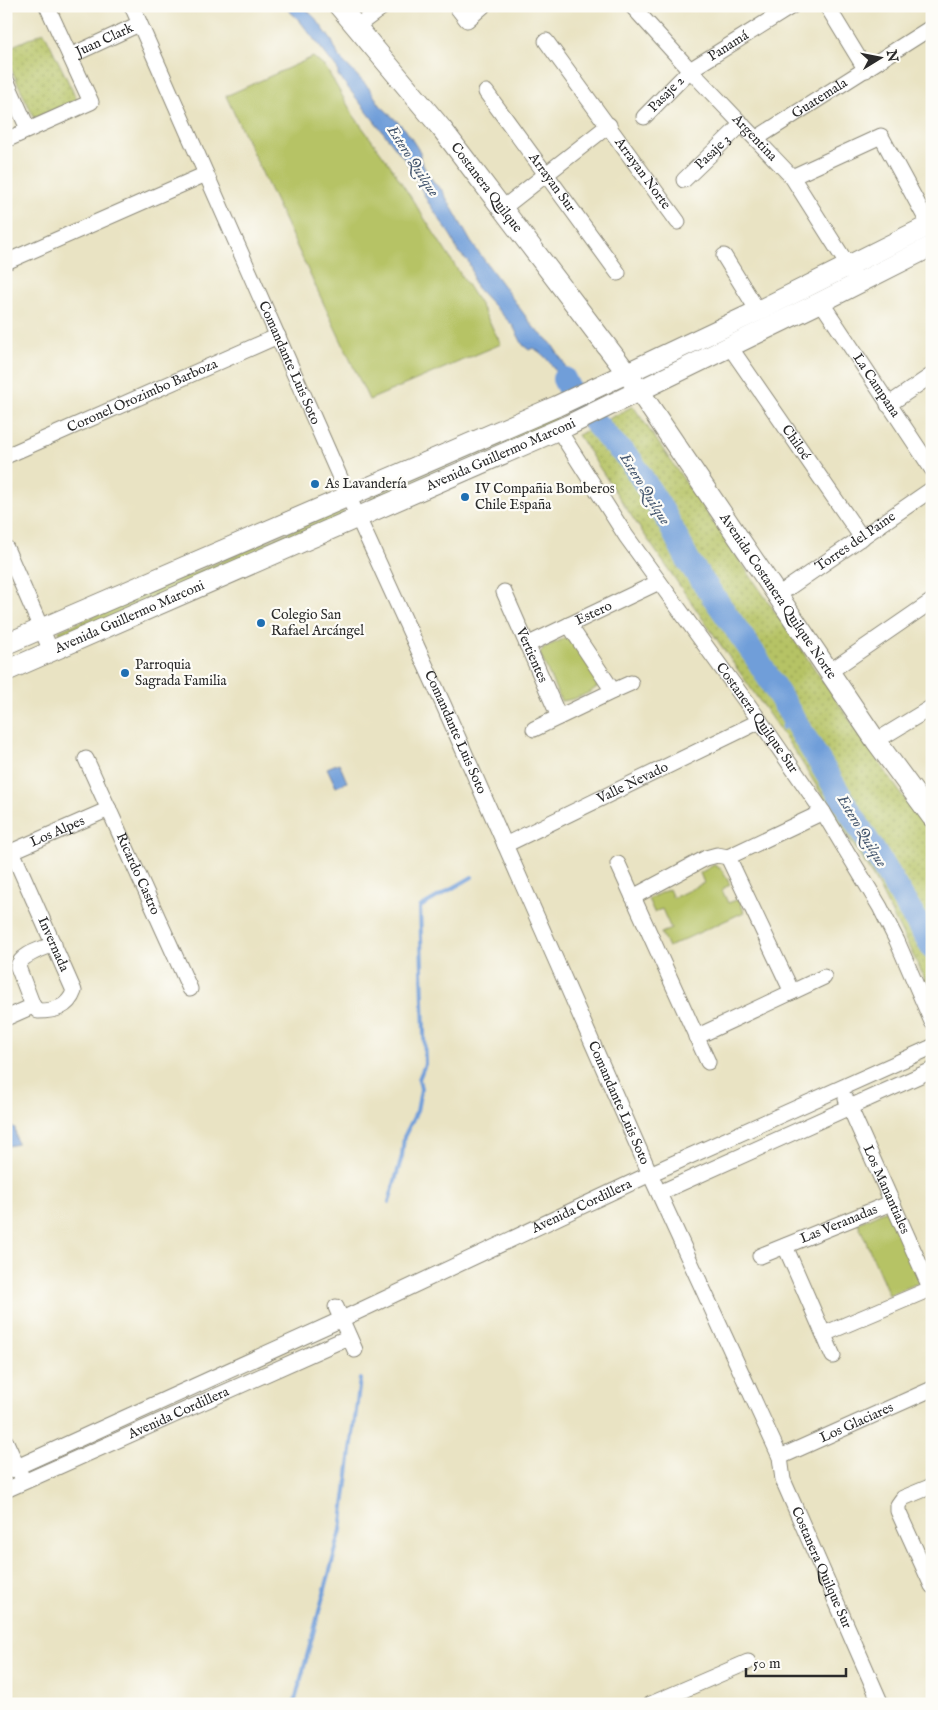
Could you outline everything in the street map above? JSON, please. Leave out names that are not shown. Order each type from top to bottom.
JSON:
[{"type":"main road","name":"Costanera Quilque","points":[[339,6],[442,129],[627,372]]},
{"type":"main road","name":"Avenida Guillermo Marconi","points":[[6,644],[557,406],[758,311],[848,265],[931,226]]},
{"type":"main road","name":"Avenida Guillermo Marconi","points":[[6,671],[564,427],[932,246]]},
{"type":"main road","name":"Avenida Costanera Quilque Norte","points":[[627,372],[876,741],[932,817]]},
{"type":"main road","points":[[449,452],[458,473]]},
{"type":"street","points":[[6,140],[91,102],[47,6]]},
{"type":"street","name":"Comandante Luis Soto","points":[[132,6],[650,1174],[780,1457]]},
{"type":"street","points":[[357,26],[384,6]]},
{"type":"street","points":[[456,6],[467,20],[483,6]]},
{"type":"street","name":"Argentina","points":[[632,6],[792,177],[859,283]]},
{"type":"street","name":"Panamá","points":[[690,70],[792,6]]},
{"type":"street","points":[[827,6],[866,70]]},
{"type":"street","name":"Juan Clark","points":[[70,56],[140,24]]},
{"type":"street","name":"Guatemala","points":[[757,138],[932,27]]},
{"type":"street","name":"Arrayan Norte","points":[[546,41],[678,222]]},
{"type":"street","name":"Pasaje 2","points":[[644,118],[690,70]]},
{"type":"street","points":[[6,80],[28,129]]},
{"type":"street","name":"Arrayan Sur","points":[[486,92],[548,174],[618,273]]},
{"type":"street","name":"Pasaje 3","points":[[684,180],[742,124]]},
{"type":"street","name":"Arrayan Norte","points":[[503,208],[609,125]]},
{"type":"street","points":[[792,177],[881,136],[931,226]]},
{"type":"street","points":[[6,262],[206,174]]},
{"type":"street","points":[[724,256],[758,311]]},
{"type":"street","name":"La Campana","points":[[821,302],[932,469]]},
{"type":"street","name":"Coronel Orozimbo Barboza","points":[[6,456],[278,336]]},
{"type":"street","name":"Chiloé","points":[[730,347],[862,538]]},
{"type":"street","points":[[888,405],[932,375]]},
{"type":"street","name":"Costanera Quilque Sur","points":[[564,427],[626,536],[760,721],[823,812],[880,907],[932,1022]]},
{"type":"street","name":"Torres del Paine","points":[[778,595],[862,538],[929,496]]},
{"type":"street","points":[[6,548],[51,651]]},
{"type":"street","name":"Estero","points":[[527,645],[659,582]]},
{"type":"street","name":"Vertientes","points":[[504,592],[560,717]]},
{"type":"street","points":[[829,672],[932,601]]},
{"type":"street","points":[[569,625],[613,691]]},
{"type":"street","points":[[534,729],[631,683]]},
{"type":"street","points":[[876,741],[932,707]]},
{"type":"street","name":"Valle Nevado","points":[[505,845],[760,721]]},
{"type":"street","name":"Ricardo Castro","points":[[86,758],[190,989]]},
{"type":"street","name":"Los Alpes","points":[[9,852],[109,809]]},
{"type":"street","points":[[633,897],[706,858],[717,855],[728,857],[823,812]]},
{"type":"street","name":"Invernada","points":[[9,852],[54,944],[74,991],[70,1000],[61,1007],[50,1011],[38,1011],[33,1006]]},
{"type":"street","points":[[728,857],[792,992]]},
{"type":"street","points":[[618,864],[708,1062]]},
{"type":"street","points":[[6,1018],[33,1006],[18,967],[19,962],[23,958],[54,944]]},
{"type":"street","points":[[696,1036],[824,977]]},
{"type":"street","name":"Avenida Cordillera","points":[[12,1469],[339,1313],[932,1047]]},
{"type":"street","points":[[659,1193],[932,1070]]},
{"type":"street","name":"Los Manantiales","points":[[840,1088],[931,1290]]},
{"type":"street","name":"Las Veranadas","points":[[760,1256],[891,1202]]},
{"type":"street","name":"Las Veranadas","points":[[785,1246],[833,1356]]},
{"type":"street","points":[[824,1334],[931,1290]]},
{"type":"street","name":"Avenida Cordillera","points":[[6,1490],[352,1343],[339,1313]]},
{"type":"street","name":"Los Glaciares","points":[[780,1457],[932,1389]]},
{"type":"street","points":[[6,1442],[12,1469],[24,1482]]},
{"type":"street","name":"Costanera Quilque Sur","points":[[780,1457],[783,1480],[881,1704]]},
{"type":"street","points":[[932,1486],[903,1498],[898,1506],[898,1511],[928,1566],[932,1586]]},
{"type":"street","points":[[652,1704],[748,1662]]},
{"type":"green space","points":[[44,32],[77,100],[34,118],[6,58],[6,49]]},
{"type":"green space","points":[[313,57],[326,68],[354,116],[390,165],[481,306],[501,344],[369,400],[226,96]]},
{"type":"green space","points":[[633,406],[901,794],[932,834],[932,993],[874,878],[799,758],[628,511],[578,435]]},
{"type":"green space","points":[[553,415],[559,421],[460,466],[456,458]]},
{"type":"green space","points":[[448,462],[452,469],[373,503],[370,497]]},
{"type":"green space","points":[[342,509],[345,516],[62,639],[59,631]]},
{"type":"green space","points":[[566,638],[573,642],[601,683],[598,687],[583,695],[561,701],[540,654],[543,648]]},
{"type":"green space","points":[[714,865],[721,869],[730,884],[722,890],[728,903],[739,899],[744,912],[668,947],[661,933],[671,929],[662,909],[654,912],[648,899],[669,889],[673,898],[704,883],[700,873]]},
{"type":"green space","points":[[889,1209],[921,1282],[889,1295],[858,1223]]},
{"type":"water","points":[[284,6],[303,6],[316,19],[332,41],[339,57],[369,88],[380,105],[405,129],[420,152],[420,159],[425,169],[435,184],[442,190],[471,242],[535,329],[551,343],[564,363],[571,384],[580,390],[561,398],[558,376],[550,363],[533,348],[529,350],[523,345],[513,326],[477,288],[473,281],[468,261],[458,252],[451,236],[428,202],[406,161],[338,75],[338,70],[299,20]]},
{"type":"water","points":[[339,763],[347,782],[336,787],[327,768]]},
{"type":"water","points":[[6,1123],[15,1128],[17,1144],[8,1146]]},
{"type":"waterway","name":"Estero Quilque","points":[[564,379],[572,395],[609,439],[631,461],[665,515],[689,562],[756,657],[932,947]]},
{"type":"waterway","points":[[783,728],[789,712]]},
{"type":"waterway","points":[[389,1202],[402,1156],[404,1137],[417,1111],[421,1089],[419,1079],[425,1064],[420,907],[472,877]]},
{"type":"waterway","points":[[294,1704],[341,1530],[360,1379]]},
{"type":"place","name":"As Lavandería","points":[[315,484]]},
{"type":"place","name":"IV Compañia Bomberos Chile España","points":[[465,497]]},
{"type":"place","name":"Colegio San Rafael Arcángel","points":[[261,623]]},
{"type":"place","name":"Parroquia Sagrada Familia","points":[[125,673]]}]
